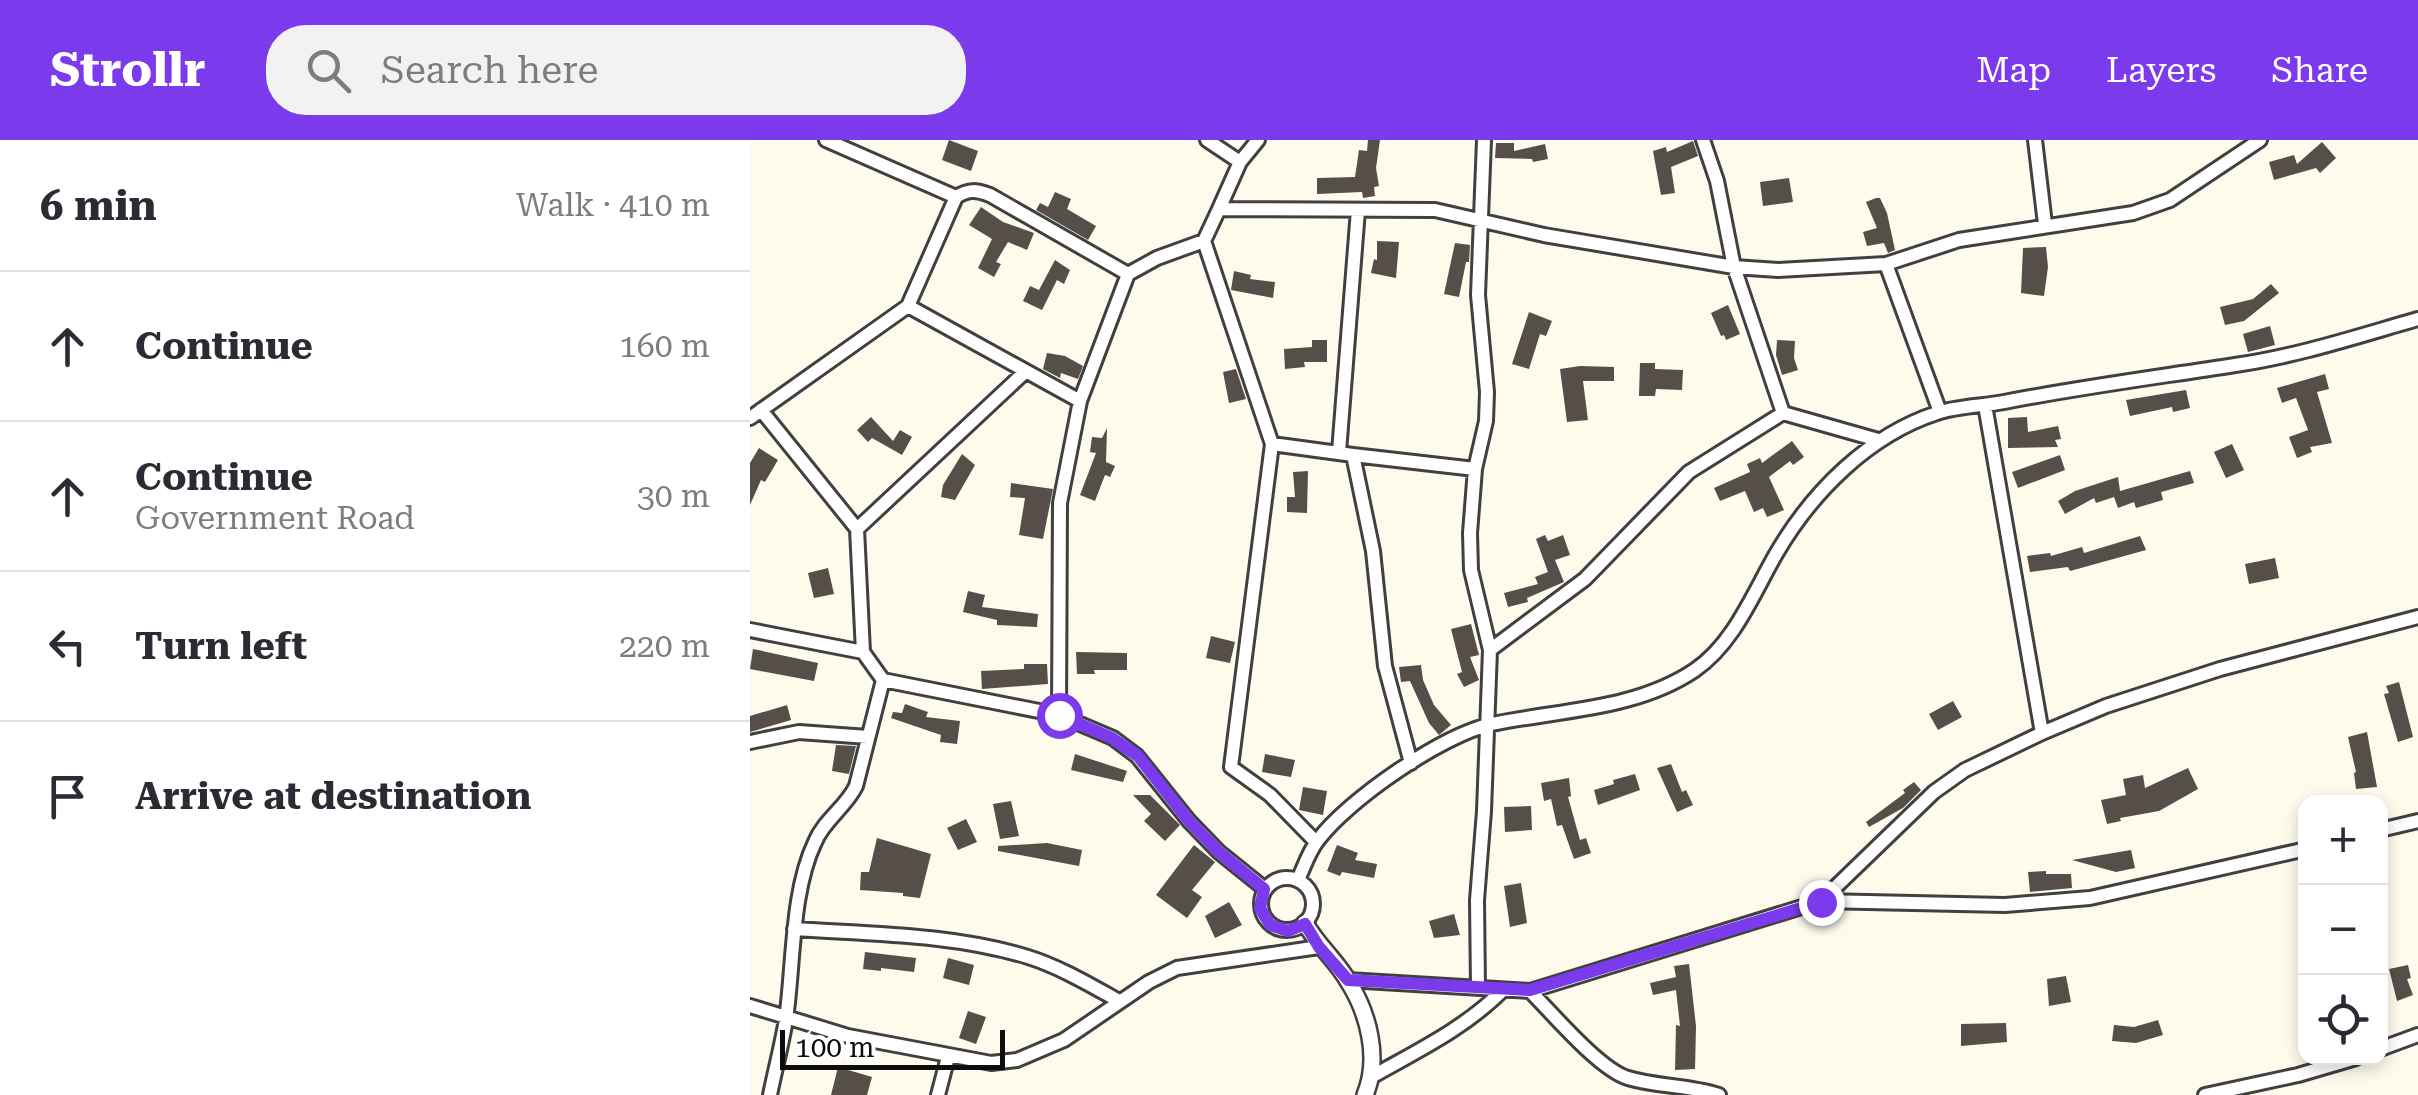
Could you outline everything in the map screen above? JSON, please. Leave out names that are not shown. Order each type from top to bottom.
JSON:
[{"type":"street","points":[[826,140],[956,197],[976,190],[990,195],[1128,274]]},
{"type":"street","points":[[1207,140],[1240,162]]},
{"type":"street","points":[[1258,140],[1240,162],[1204,241],[1272,444],[1231,767],[1270,796],[1316,842]]},
{"type":"street","points":[[1478,988],[1476,900],[1490,650],[1471,570],[1475,470],[1486,421],[1487,392],[1478,295],[1484,140]]},
{"type":"street","points":[[1703,140],[1717,181],[1734,266],[1783,413]]},
{"type":"street","points":[[2035,140],[2045,224]]},
{"type":"street","points":[[1219,209],[1435,210],[1560,238],[1734,266],[1778,270],[1886,264],[1959,240],[2133,212],[2170,200],[2260,140]]},
{"type":"street","points":[[956,197],[908,306],[755,414],[858,529],[863,652],[883,680],[1059,715],[1112,738],[1138,756],[1189,821],[1264,889]]},
{"type":"street","points":[[1358,210],[1346,454],[1373,551],[1384,666],[1411,763]]},
{"type":"street","points":[[1059,715],[1060,503],[1080,401],[1128,274],[1157,258],[1204,241]]},
{"type":"street","points":[[1886,264],[1940,412]]},
{"type":"street","points":[[908,306],[1080,401]]},
{"type":"street","points":[[1298,880],[1316,842],[1362,798],[1411,763],[1488,725],[1608,704],[1661,687],[1694,670],[1720,648],[1800,516],[1878,440],[1940,412],[2304,352],[2418,319]]},
{"type":"street","points":[[858,529],[1026,372]]},
{"type":"street","points":[[1985,405],[2042,733]]},
{"type":"street","points":[[1490,650],[1585,580],[1689,472],[1783,413],[1878,440]]},
{"type":"street","points":[[1272,444],[1475,470]]},
{"type":"street","points":[[1821,902],[1934,792],[1965,770],[2042,733],[2106,706],[2220,669],[2418,617]]},
{"type":"street","points":[[750,630],[863,652]]},
{"type":"street","points":[[770,1095],[786,1019],[794,929],[816,839],[849,800],[883,680]]},
{"type":"street","points":[[750,742],[799,732],[868,737]]},
{"type":"street","points":[[2388,828],[2418,820]]},
{"type":"street","points":[[1348,980],[1530,990],[1821,902],[2004,905],[2090,898],[2298,850]]},
{"type":"street","points":[[1280,878],[1298,880],[1308,888],[1313,900],[1312,913],[1305,924],[1288,931],[1270,925],[1260,908],[1264,889],[1280,878]]},
{"type":"street","points":[[1305,924],[1348,980],[1364,1015],[1373,1076],[1364,1095]]},
{"type":"street","points":[[794,929],[916,937],[1027,957],[1074,976],[1119,1002]]},
{"type":"street","points":[[750,1006],[848,1036],[991,1063],[1017,1060],[1064,1040],[1178,968],[1319,947]]},
{"type":"street","points":[[1373,1076],[1459,1028],[1503,990]]},
{"type":"street","points":[[1530,990],[1607,1068],[1623,1077],[1719,1095]]},
{"type":"street","points":[[2388,1046],[2418,1035]]},
{"type":"street","points":[[938,1095],[948,1056]]},
{"type":"street","points":[[2205,1095],[2332,1065]]},
{"type":"building","points":[[949,140],[978,151],[971,171],[942,160]]},
{"type":"building","points":[[1368,140],[1380,140],[1376,168],[1379,186],[1374,187],[1375,196],[1363,198],[1362,192],[1317,194],[1317,178],[1355,177],[1359,150],[1367,151]]},
{"type":"building","points":[[1693,141],[1698,156],[1671,167],[1675,193],[1661,195],[1653,151],[1666,147],[1667,152]]},
{"type":"building","points":[[2322,142],[2336,158],[2320,173],[2316,168],[2274,180],[2269,162],[2294,155],[2297,164]]},
{"type":"building","points":[[1496,143],[1514,143],[1514,151],[1545,144],[1548,159],[1533,162],[1495,158]]},
{"type":"building","points":[[1789,178],[1793,202],[1763,206],[1760,182]]},
{"type":"building","points":[[1055,192],[1071,199],[1067,209],[1096,226],[1088,240],[1036,210],[1040,203],[1048,207]]},
{"type":"building","points":[[1880,198],[1887,213],[1895,250],[1888,253],[1884,243],[1867,246],[1863,232],[1877,228],[1866,202]]},
{"type":"building","points":[[981,207],[1003,222],[1034,233],[1027,250],[1008,242],[996,262],[1001,264],[994,277],[978,268],[992,239],[969,225]]},
{"type":"building","points":[[1377,241],[1399,242],[1396,278],[1371,273],[1374,259],[1377,260]]},
{"type":"building","points":[[1455,243],[1470,245],[1459,297],[1444,294]]},
{"type":"building","points":[[2046,247],[2044,296],[2021,293],[2023,248]]},
{"type":"building","points":[[1055,260],[1070,270],[1064,284],[1057,280],[1042,310],[1023,301],[1030,286],[1039,290]]},
{"type":"building","points":[[1234,271],[1251,275],[1250,279],[1275,282],[1273,298],[1231,290]]},
{"type":"building","points":[[2271,284],[2279,293],[2244,321],[2225,325],[2220,307],[2253,299]]},
{"type":"building","points":[[1728,305],[1740,334],[1726,340],[1711,313]]},
{"type":"building","points":[[1529,312],[1552,321],[1546,336],[1540,334],[1529,369],[1512,364]]},
{"type":"building","points":[[2270,326],[2275,345],[2248,352],[2243,334]]},
{"type":"building","points":[[1312,340],[1327,340],[1327,362],[1304,362],[1305,367],[1285,369],[1284,349],[1312,347]]},
{"type":"building","points":[[1777,340],[1795,341],[1798,370],[1782,375],[1776,355]]},
{"type":"building","points":[[1047,353],[1065,356],[1083,366],[1078,379],[1061,373],[1060,378],[1043,369]]},
{"type":"building","points":[[1640,363],[1655,363],[1655,369],[1683,370],[1682,390],[1656,389],[1655,396],[1639,396]]},
{"type":"building","points":[[1614,367],[1614,381],[1583,381],[1588,420],[1567,422],[1560,369]]},
{"type":"building","points":[[1236,369],[1246,399],[1229,403],[1223,372]]},
{"type":"building","points":[[2325,374],[2329,389],[2317,392],[2332,443],[2310,447],[2312,452],[2297,458],[2289,437],[2308,430],[2296,398],[2282,403],[2277,388]]},
{"type":"building","points":[[2186,390],[2190,408],[2173,412],[2172,407],[2130,416],[2126,400]]},
{"type":"building","points":[[871,417],[893,441],[900,430],[912,437],[902,455],[872,438],[868,442],[857,430]]},
{"type":"building","points":[[2027,417],[2028,432],[2058,426],[2058,447],[2008,448],[2008,418]]},
{"type":"building","points":[[1107,428],[1106,462],[1115,466],[1110,477],[1105,475],[1095,501],[1080,495],[1096,453],[1090,452],[1092,437],[1102,438]]},
{"type":"building","points":[[1792,441],[1804,457],[1793,465],[1790,461],[1769,477],[1784,510],[1767,517],[1763,508],[1754,512],[1745,491],[1720,501],[1714,488],[1750,472],[1747,464],[1760,458],[1762,463]]},
{"type":"building","points":[[2232,444],[2244,470],[2226,478],[2214,452]]},
{"type":"building","points":[[759,448],[778,460],[765,482],[761,480],[750,505],[750,463]]},
{"type":"building","points":[[962,454],[975,465],[955,500],[941,497],[943,485]]},
{"type":"building","points":[[2060,455],[2065,470],[2018,488],[2012,472]]},
{"type":"building","points":[[1308,471],[1307,513],[1287,512],[1287,497],[1295,497],[1293,472]]},
{"type":"building","points":[[2190,471],[2194,483],[2161,492],[2163,500],[2136,508],[2134,502],[2118,508],[2114,497],[2096,503],[2094,498],[2065,514],[2058,501],[2118,477],[2120,491]]},
{"type":"building","points":[[1011,483],[1053,489],[1043,539],[1019,535],[1025,498],[1010,497]]},
{"type":"building","points":[[1545,535],[1548,541],[1563,535],[1570,555],[1555,560],[1564,582],[1527,598],[1528,602],[1508,607],[1504,593],[1538,584],[1535,577],[1548,572],[1536,539]]},
{"type":"building","points":[[2140,536],[2146,550],[2070,571],[2068,567],[2030,572],[2027,556],[2051,556],[2082,547],[2084,553]]},
{"type":"building","points":[[2275,558],[2279,578],[2249,584],[2245,564]]},
{"type":"building","points":[[828,568],[834,594],[814,598],[808,573]]},
{"type":"building","points":[[968,591],[985,595],[982,607],[1038,614],[1037,627],[997,625],[997,620],[963,612]]},
{"type":"building","points":[[1471,624],[1479,655],[1470,657],[1479,680],[1464,687],[1457,674],[1462,672],[1451,629]]},
{"type":"building","points":[[1211,636],[1235,642],[1230,663],[1206,658]]},
{"type":"building","points":[[753,649],[818,663],[814,681],[750,669]]},
{"type":"building","points":[[1076,652],[1127,653],[1127,670],[1077,674]]},
{"type":"building","points":[[1024,664],[1047,664],[1048,684],[982,689],[981,671],[1024,669]]},
{"type":"building","points":[[1421,665],[1434,705],[1451,725],[1439,735],[1429,723],[1410,681],[1401,682],[1399,667]]},
{"type":"building","points":[[2399,682],[2413,737],[2398,742],[2384,694],[2389,693],[2386,686]]},
{"type":"building","points":[[1953,701],[1962,717],[1938,730],[1929,714]]},
{"type":"building","points":[[905,704],[928,712],[926,717],[960,721],[957,744],[940,742],[941,735],[891,718],[893,712],[902,713]]},
{"type":"building","points":[[787,705],[791,720],[750,732],[750,716]]},
{"type":"building","points":[[2367,732],[2377,787],[2356,789],[2348,737]]},
{"type":"building","points":[[836,745],[856,746],[849,774],[832,771]]},
{"type":"building","points":[[1075,754],[1127,771],[1123,782],[1071,770]]},
{"type":"building","points":[[1265,754],[1295,760],[1291,777],[1262,772]]},
{"type":"building","points":[[1671,764],[1682,792],[1686,790],[1693,805],[1677,812],[1657,768]]},
{"type":"building","points":[[2188,768],[2198,789],[2159,811],[2107,824],[2101,800],[2126,795],[2123,779],[2143,775],[2145,788]]},
{"type":"building","points":[[1635,774],[1640,790],[1598,805],[1594,790]]},
{"type":"building","points":[[1569,778],[1568,797],[1580,840],[1586,838],[1591,853],[1574,859],[1562,825],[1557,826],[1551,799],[1544,801],[1541,783]]},
{"type":"building","points":[[1914,782],[1921,790],[1903,808],[1869,827],[1866,822]]},
{"type":"building","points":[[1303,787],[1327,791],[1323,815],[1299,810]]},
{"type":"building","points":[[1133,795],[1150,795],[1180,825],[1165,841],[1144,821],[1151,814]]},
{"type":"building","points":[[1011,801],[1019,836],[1000,839],[993,804]]},
{"type":"building","points":[[1531,806],[1532,830],[1505,832],[1504,807]]},
{"type":"building","points":[[966,819],[977,842],[958,850],[947,828]]},
{"type":"building","points":[[877,838],[931,854],[920,898],[860,890],[861,872],[869,872]]},
{"type":"building","points":[[1047,843],[1082,850],[1079,866],[998,851],[998,846]]},
{"type":"building","points":[[1194,845],[1215,862],[1192,890],[1202,897],[1187,918],[1156,895]]},
{"type":"building","points":[[1337,845],[1358,853],[1355,860],[1377,864],[1374,878],[1342,872],[1340,876],[1327,871]]},
{"type":"building","points":[[2131,850],[2135,868],[2116,872],[2072,860]]},
{"type":"building","points":[[2028,872],[2071,874],[2072,888],[2030,892]]},
{"type":"building","points":[[1521,883],[1527,923],[1510,927],[1504,886]]},
{"type":"building","points":[[1229,902],[1242,925],[1215,938],[1205,916]]},
{"type":"building","points":[[1454,914],[1460,935],[1434,938],[1429,921]]},
{"type":"building","points":[[865,952],[916,958],[914,972],[863,969]]},
{"type":"building","points":[[948,958],[974,965],[969,985],[943,978]]},
{"type":"building","points":[[1689,964],[1696,1026],[1695,1069],[1675,1070],[1676,1025],[1680,1026],[1676,990],[1653,995],[1650,983],[1676,977],[1674,966]]},
{"type":"building","points":[[2408,965],[2411,978],[2407,979],[2413,995],[2397,1001],[2389,969]]},
{"type":"building","points":[[2066,976],[2071,1002],[2049,1006],[2047,979]]},
{"type":"building","points":[[968,1011],[986,1017],[976,1044],[959,1038]]},
{"type":"building","points":[[2158,1020],[2163,1035],[2136,1043],[2112,1041],[2114,1025],[2134,1027]]},
{"type":"building","points":[[2006,1023],[2007,1042],[1961,1046],[1961,1024]]},
{"type":"building","points":[[838,1067],[872,1077],[867,1095],[831,1095]]},
{"type":"route","points":[[1059,715],[1112,738],[1138,756],[1189,821],[1264,889],[1260,908],[1270,925],[1288,931],[1305,924],[1348,980],[1530,990],[1821,902]]}]
